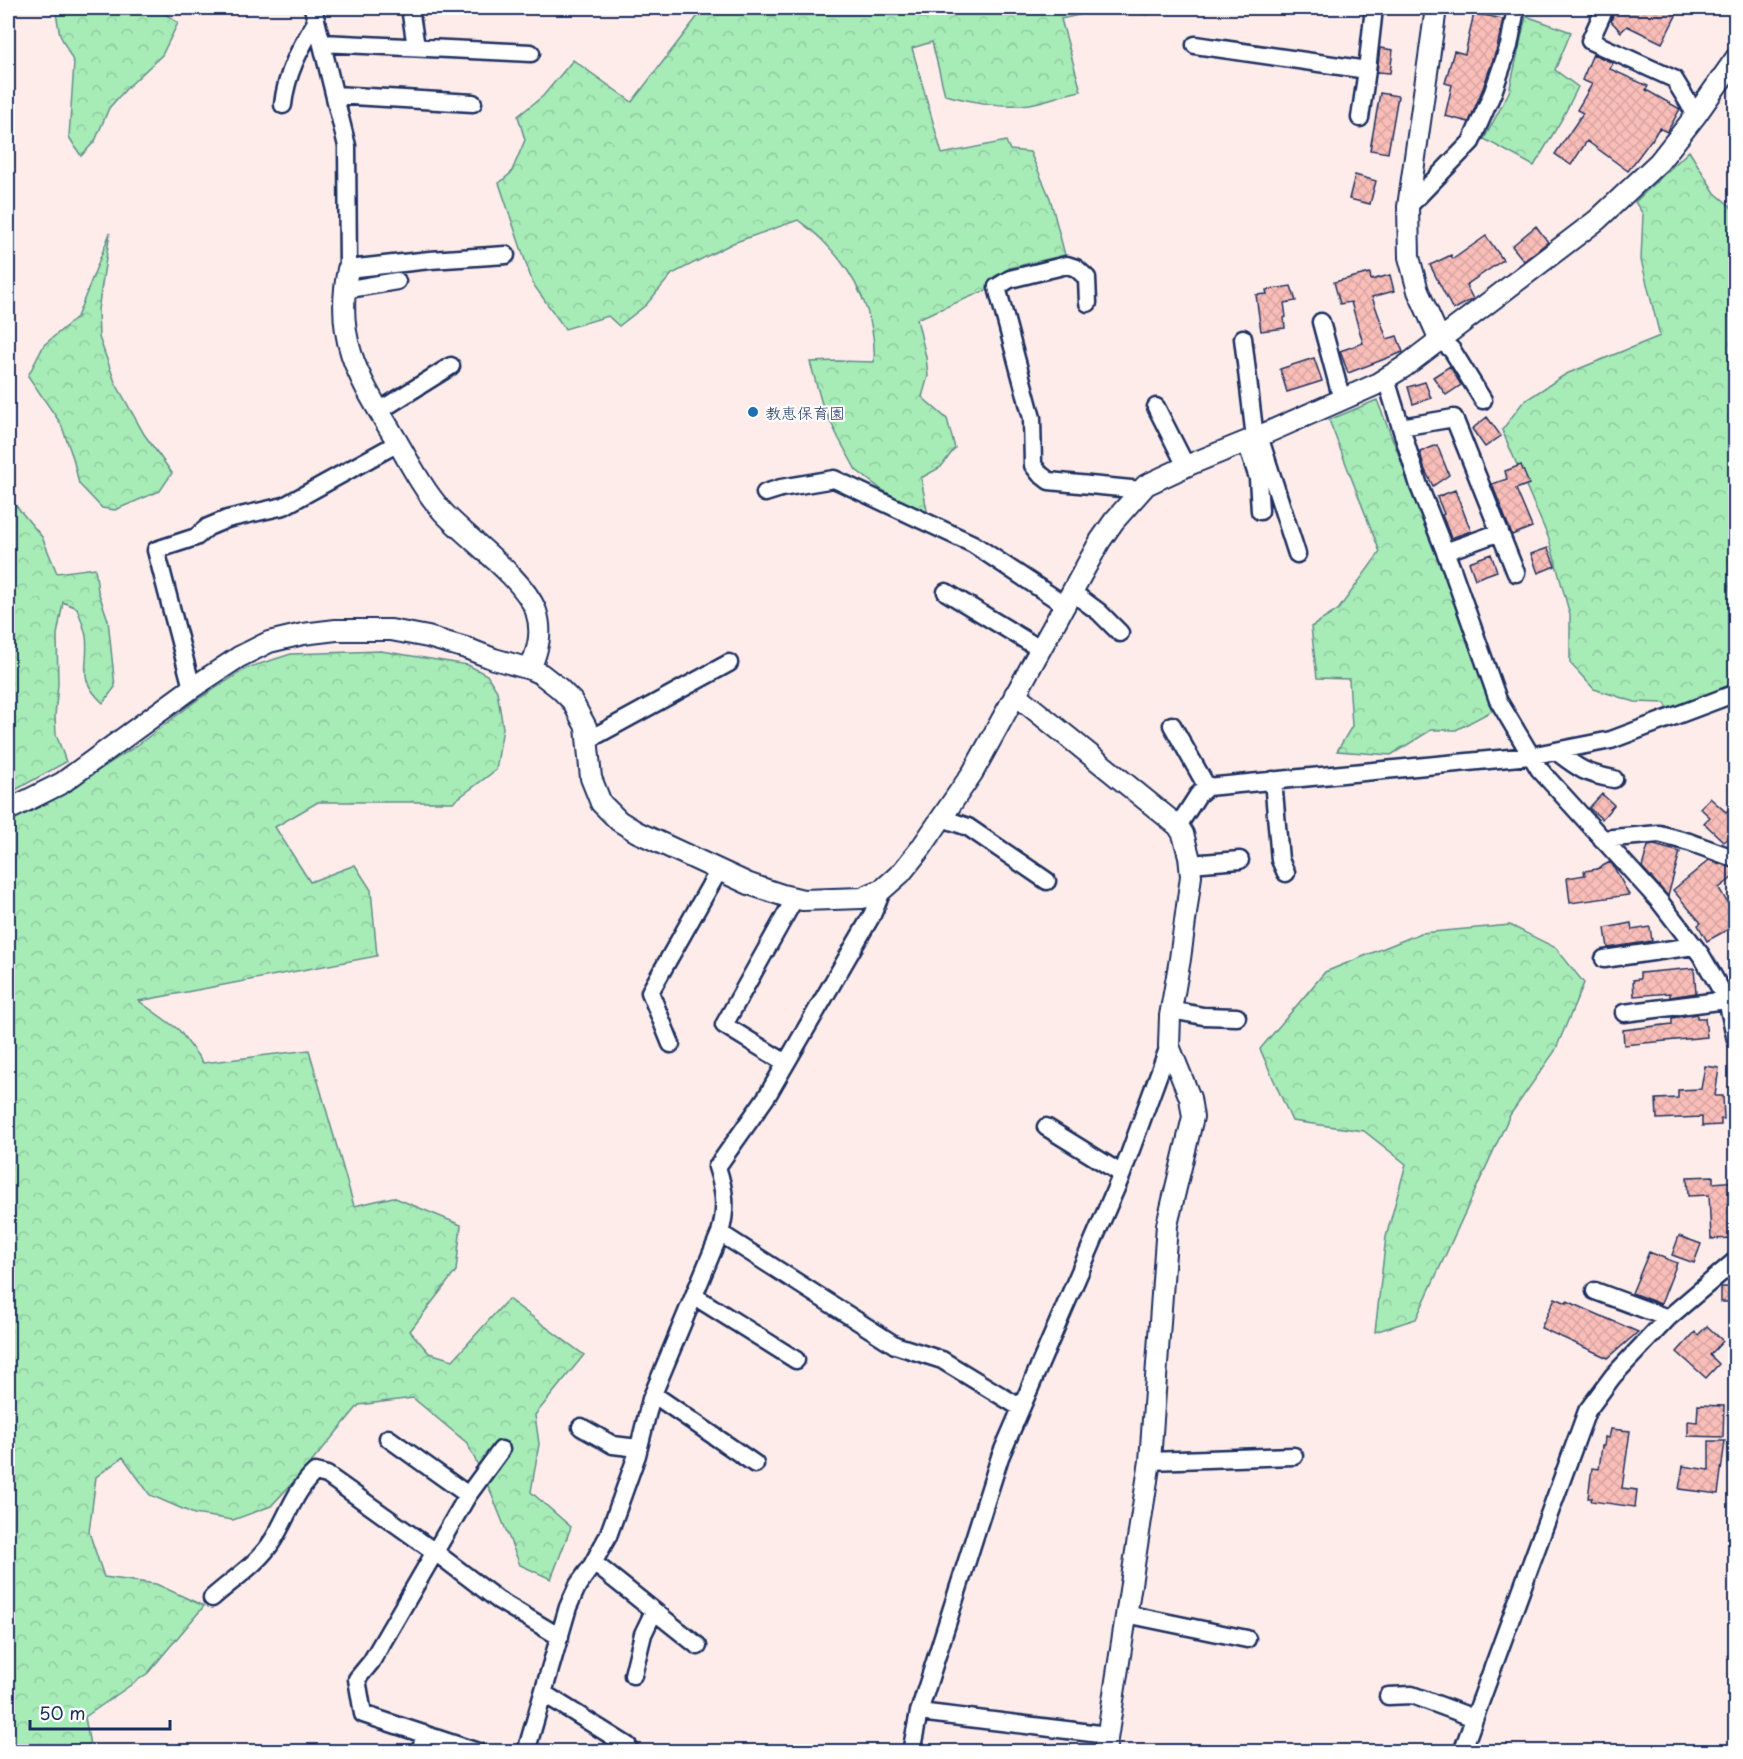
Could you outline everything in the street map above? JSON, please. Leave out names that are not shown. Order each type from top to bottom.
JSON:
[{"type":"street","points":[[410,8],[416,47]]},
{"type":"street","points":[[1360,118],[1374,8]]},
{"type":"street","points":[[1436,8],[1408,207],[1409,257],[1418,291],[1440,340],[1452,350],[1483,399]]},
{"type":"street","points":[[1408,207],[1471,142],[1493,92],[1509,46],[1516,8]]},
{"type":"street","points":[[1605,8],[1590,40],[1674,79],[1696,115]]},
{"type":"street","points":[[315,15],[348,146],[348,269],[344,290],[344,330],[351,355],[359,377],[417,476],[442,511],[522,587],[535,610],[540,628],[538,648],[530,669]]},
{"type":"street","points":[[283,105],[285,88],[315,15]]},
{"type":"street","points":[[322,43],[531,53]]},
{"type":"street","points":[[1195,45],[1367,70]]},
{"type":"street","points":[[8,810],[62,783],[192,688],[239,657],[269,642],[303,634],[336,630],[391,630],[428,637],[541,674],[572,701],[586,727],[591,778],[601,803],[619,821],[637,832],[749,884],[795,898],[823,900],[862,898],[882,889],[901,873],[942,818],[973,772],[1105,534],[1146,485],[1376,385],[1440,340],[1597,220],[1659,162],[1696,115],[1736,57]]},
{"type":"street","points":[[335,95],[473,102]]},
{"type":"street","points":[[348,269],[506,255]]},
{"type":"street","points":[[1088,303],[1087,278],[1077,268],[1067,265],[1010,279],[997,287],[1032,418],[1033,465],[1049,482],[1141,490]]},
{"type":"street","points":[[344,290],[397,281]]},
{"type":"street","points":[[1321,322],[1342,399]]},
{"type":"street","points":[[1243,338],[1260,511]]},
{"type":"street","points":[[379,411],[451,366]]},
{"type":"street","points":[[1386,379],[1419,486],[1498,700],[1539,769],[1660,902],[1694,946],[1727,1000],[1736,1040]]},
{"type":"street","points":[[1156,407],[1186,466]]},
{"type":"street","points":[[1401,427],[1454,418],[1516,573]]},
{"type":"street","points":[[1253,439],[1297,554]]},
{"type":"street","points":[[192,688],[156,550],[196,537],[208,527],[227,519],[284,506],[398,443]]},
{"type":"street","points":[[765,494],[781,488],[834,479],[973,544],[1069,598],[1100,612],[1120,633]]},
{"type":"street","points":[[1445,552],[1500,532]]},
{"type":"street","points":[[946,591],[1040,649]]},
{"type":"street","points":[[588,740],[729,663]]},
{"type":"street","points":[[1178,826],[1198,795],[1207,788],[1557,752],[1611,740],[1736,693]]},
{"type":"street","points":[[910,1752],[919,1712],[1000,1456],[1122,1174],[1169,1046],[1171,1010],[1191,876],[1183,834],[1178,826],[1015,694]]},
{"type":"street","points":[[1172,725],[1207,788]]},
{"type":"street","points":[[1557,752],[1575,766],[1592,775],[1614,779]]},
{"type":"street","points":[[1273,780],[1280,860],[1286,873]]},
{"type":"street","points":[[942,818],[968,827],[1047,881]]},
{"type":"street","points":[[1602,839],[1659,834],[1736,859]]},
{"type":"street","points":[[1190,864],[1240,860]]},
{"type":"street","points":[[671,1044],[650,992],[720,870]]},
{"type":"street","points":[[526,1752],[568,1607],[578,1585],[594,1563],[608,1536],[639,1448],[653,1394],[720,1233],[724,1215],[724,1189],[717,1167],[767,1096],[872,915],[882,889]]},
{"type":"street","points":[[786,1063],[724,1025],[795,898]]},
{"type":"street","points":[[1604,959],[1694,946]]},
{"type":"street","points":[[1624,1013],[1727,1000]]},
{"type":"street","points":[[1171,1010],[1203,1016],[1237,1017]]},
{"type":"street","points":[[919,1712],[1107,1743],[1150,1461],[1167,1225],[1193,1117],[1190,1098],[1169,1046]]},
{"type":"street","points":[[1046,1127],[1122,1174]]},
{"type":"street","points":[[720,1233],[895,1345],[942,1360],[1021,1408]]},
{"type":"street","points":[[1462,1752],[1587,1411],[1613,1376],[1668,1318],[1736,1260]]},
{"type":"street","points":[[1595,1291],[1668,1318]]},
{"type":"street","points":[[694,1296],[796,1360]]},
{"type":"street","points":[[653,1394],[754,1464]]},
{"type":"street","points":[[580,1427],[613,1444],[639,1448]]},
{"type":"street","points":[[388,1438],[468,1495]]},
{"type":"street","points":[[478,1752],[363,1714],[357,1679],[371,1662],[468,1495],[501,1450]]},
{"type":"street","points":[[1150,1461],[1294,1456]]},
{"type":"street","points":[[212,1598],[257,1560],[272,1542],[305,1481],[315,1473],[327,1475],[498,1600],[560,1637]]},
{"type":"street","points":[[594,1563],[698,1646]]},
{"type":"street","points":[[633,1675],[643,1634],[654,1611]]},
{"type":"street","points":[[1126,1614],[1247,1639]]},
{"type":"street","points":[[543,1693],[628,1746]]},
{"type":"street","points":[[1388,1696],[1412,1695],[1474,1718]]},
{"type":"street","points":[[420,1752],[425,1734]]},
{"type":"green space","points":[[55,8],[157,8],[178,23],[162,55],[109,108],[95,141],[81,156],[69,137],[74,63],[60,35]]},
{"type":"green space","points":[[704,8],[1109,8],[1061,19],[1081,91],[1030,104],[998,105],[945,95],[932,42],[912,48],[942,154],[1006,141],[1010,150],[1030,152],[1050,198],[1065,255],[1009,268],[994,287],[917,319],[928,376],[922,397],[947,419],[955,448],[941,467],[921,478],[928,516],[882,490],[856,470],[822,404],[810,362],[874,362],[872,328],[862,296],[845,267],[817,235],[798,220],[733,243],[672,274],[646,305],[619,326],[608,316],[565,329],[533,284],[499,183],[511,173],[525,140],[518,116],[543,96],[573,60],[632,102]]},
{"type":"green space","points":[[1130,8],[1168,8],[1146,15]]},
{"type":"green space","points":[[1526,16],[1571,32],[1555,70],[1578,87],[1534,166],[1484,139],[1509,92]]},
{"type":"green space","points":[[1689,151],[1715,193],[1735,210],[1735,688],[1671,715],[1665,703],[1635,702],[1594,689],[1570,663],[1570,615],[1549,539],[1502,430],[1523,402],[1566,374],[1660,336],[1641,260],[1643,214],[1635,202]]},
{"type":"green space","points":[[110,233],[98,310],[99,337],[115,382],[144,434],[172,473],[160,491],[115,510],[102,508],[79,484],[61,424],[28,376],[44,345],[77,317]]},
{"type":"green space","points":[[1377,400],[1444,568],[1492,711],[1456,730],[1431,730],[1391,755],[1337,751],[1352,726],[1349,679],[1317,678],[1311,627],[1338,610],[1380,552],[1329,420]]},
{"type":"green space","points":[[8,496],[42,537],[57,573],[95,568],[98,591],[108,620],[115,687],[103,703],[89,686],[86,678],[87,646],[84,629],[77,608],[63,602],[57,635],[58,684],[55,716],[56,734],[66,762],[8,794]]},
{"type":"green space","points":[[381,651],[468,665],[487,675],[497,691],[503,728],[496,770],[453,802],[318,802],[275,827],[310,882],[355,865],[371,890],[377,956],[139,1001],[179,1030],[203,1063],[309,1050],[354,1206],[393,1197],[461,1225],[456,1271],[410,1331],[429,1353],[453,1360],[508,1299],[584,1355],[535,1415],[539,1444],[531,1492],[571,1527],[551,1579],[520,1565],[489,1488],[467,1443],[413,1398],[359,1405],[310,1464],[271,1506],[233,1520],[194,1514],[150,1495],[123,1457],[96,1477],[89,1532],[104,1577],[156,1584],[204,1606],[148,1673],[85,1717],[91,1751],[8,1751],[8,816],[78,783],[135,747],[200,698],[247,668],[291,654]]},
{"type":"green space","points":[[1510,925],[1556,948],[1584,983],[1555,1051],[1510,1115],[1416,1319],[1375,1332],[1386,1237],[1406,1164],[1364,1131],[1292,1121],[1260,1049],[1325,972],[1421,933]]},
{"type":"building","points":[[1622,8],[1680,8],[1662,43],[1627,26],[1621,32],[1611,21],[1613,15]]},
{"type":"building","points":[[1474,13],[1503,19],[1497,48],[1469,122],[1445,116],[1452,85],[1445,83],[1454,51],[1465,54]]},
{"type":"building","points":[[1380,48],[1393,50],[1390,73],[1377,72]]},
{"type":"building","points":[[1593,54],[1613,63],[1610,69],[1648,86],[1646,90],[1680,109],[1667,132],[1659,128],[1628,171],[1587,141],[1571,165],[1555,154],[1583,113],[1577,110],[1592,84],[1582,80]]},
{"type":"building","points":[[1380,93],[1398,96],[1388,153],[1370,150]]},
{"type":"building","points":[[1355,175],[1376,181],[1370,204],[1349,199]]},
{"type":"building","points":[[1536,226],[1548,242],[1524,261],[1512,246]]},
{"type":"building","points":[[1486,236],[1503,260],[1466,285],[1473,299],[1453,310],[1430,265],[1451,255],[1453,259]]},
{"type":"building","points":[[1370,273],[1371,280],[1390,275],[1394,291],[1372,297],[1387,339],[1397,336],[1403,352],[1348,373],[1340,351],[1363,343],[1351,302],[1340,304],[1334,282]]},
{"type":"building","points":[[1291,286],[1296,301],[1284,303],[1285,328],[1261,331],[1256,295],[1267,294],[1266,290]]},
{"type":"building","points":[[1314,358],[1322,381],[1287,392],[1280,369]]},
{"type":"building","points":[[1450,366],[1461,385],[1446,395],[1433,377]]},
{"type":"building","points":[[1425,382],[1431,398],[1413,404],[1408,387]]},
{"type":"building","points":[[1487,417],[1501,436],[1485,447],[1472,429]]},
{"type":"building","points":[[1437,445],[1449,475],[1433,486],[1420,452]]},
{"type":"building","points":[[1521,465],[1529,484],[1516,489],[1532,527],[1512,535],[1492,484],[1507,479],[1505,471]]},
{"type":"building","points":[[1455,490],[1471,531],[1451,538],[1437,497]]},
{"type":"building","points":[[1548,548],[1555,566],[1538,573],[1531,554]]},
{"type":"building","points":[[1491,554],[1497,571],[1475,579],[1469,562]]},
{"type":"building","points":[[1602,794],[1614,805],[1602,819],[1589,808]]},
{"type":"building","points":[[1710,798],[1726,812],[1736,802],[1736,830],[1724,842],[1704,823],[1710,817],[1700,808]]},
{"type":"building","points":[[1654,845],[1680,852],[1668,896],[1642,867],[1648,846]]},
{"type":"building","points":[[1709,860],[1736,869],[1736,875],[1719,888],[1736,918],[1736,925],[1707,941],[1698,925],[1701,923],[1673,890]]},
{"type":"building","points":[[1610,862],[1629,895],[1570,903],[1567,878],[1585,875],[1584,871],[1597,869]]},
{"type":"building","points":[[1631,923],[1632,930],[1650,927],[1652,941],[1608,948],[1605,928]]},
{"type":"building","points":[[1694,968],[1696,993],[1670,997],[1670,993],[1634,996],[1633,980],[1640,979],[1640,973]]},
{"type":"building","points":[[1697,1014],[1697,1018],[1705,1018],[1707,1037],[1624,1045],[1623,1030],[1672,1024],[1672,1018]]},
{"type":"building","points":[[1705,1066],[1719,1068],[1715,1096],[1723,1096],[1724,1119],[1721,1119],[1721,1125],[1702,1126],[1702,1117],[1657,1119],[1656,1099],[1678,1098],[1678,1090],[1701,1089]]},
{"type":"building","points":[[1713,1176],[1713,1183],[1736,1181],[1736,1195],[1731,1195],[1734,1238],[1711,1239],[1709,1195],[1688,1196],[1687,1177]]},
{"type":"building","points":[[1679,1236],[1701,1244],[1694,1263],[1672,1255]]},
{"type":"building","points":[[1649,1252],[1677,1263],[1661,1304],[1632,1293]]},
{"type":"building","points":[[1721,1287],[1736,1287],[1736,1302],[1721,1302]]},
{"type":"building","points":[[1555,1298],[1638,1332],[1608,1358],[1541,1328]]},
{"type":"building","points":[[1707,1326],[1723,1341],[1710,1355],[1719,1364],[1706,1378],[1677,1352],[1695,1332],[1698,1335]]},
{"type":"building","points":[[1698,1405],[1724,1406],[1723,1437],[1688,1436],[1688,1421],[1697,1422]]},
{"type":"building","points":[[1611,1429],[1630,1431],[1622,1488],[1637,1490],[1635,1507],[1591,1501],[1592,1498],[1588,1498],[1592,1468],[1599,1469],[1602,1446],[1604,1446],[1605,1437],[1609,1438]]},
{"type":"building","points":[[1709,1441],[1725,1441],[1718,1494],[1679,1489],[1683,1466],[1709,1470]]},
{"type":"place","name":"教恵保育園","points":[[753,412]]}]
